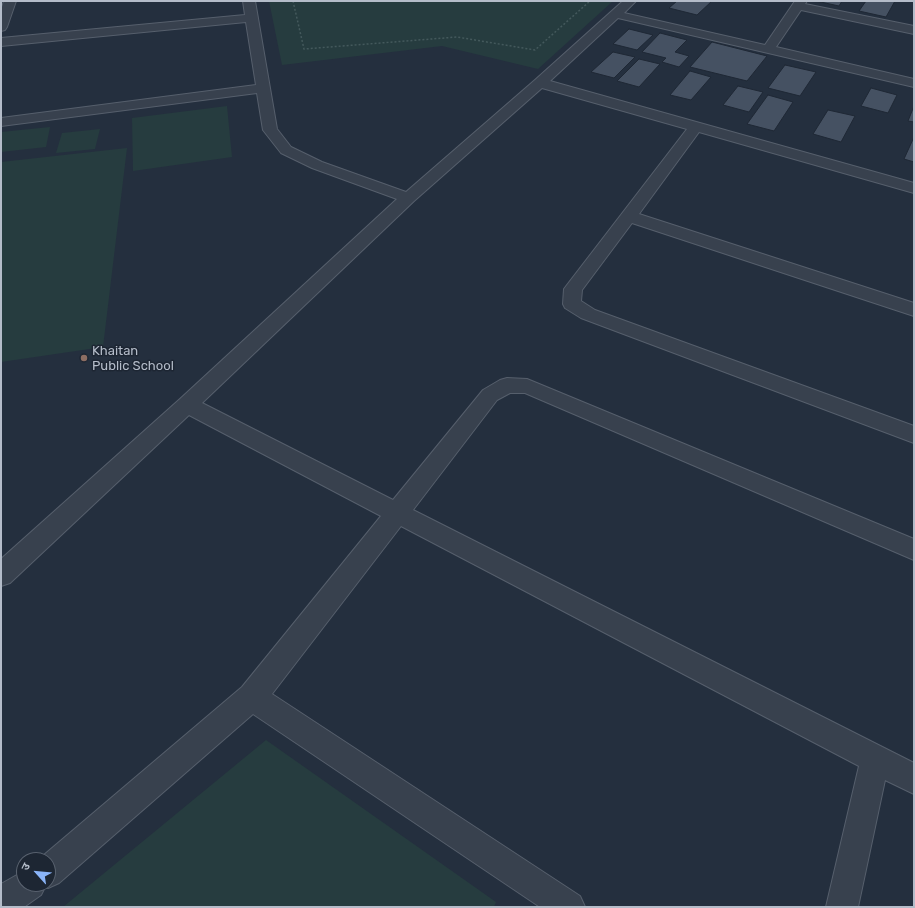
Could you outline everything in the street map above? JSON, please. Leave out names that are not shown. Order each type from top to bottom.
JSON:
[{"type":"street","points":[[1,27],[10,1]]},
{"type":"street","points":[[249,1],[270,130],[286,150],[317,165],[408,198]]},
{"type":"street","points":[[1,575],[187,405],[408,198],[540,83],[630,1]]},
{"type":"street","points":[[768,49],[800,3],[914,30]]},
{"type":"street","points":[[615,14],[914,83]]},
{"type":"street","points":[[1,42],[252,18]]},
{"type":"street","points":[[540,83],[914,188]]},
{"type":"street","points":[[1,122],[264,88]]},
{"type":"street","points":[[696,127],[573,289],[572,304],[588,314],[914,435]]},
{"type":"street","points":[[628,216],[914,310]]},
{"type":"street","points":[[56,865],[252,697],[490,396],[507,385],[527,386],[914,550]]},
{"type":"street","points":[[187,405],[914,779]]},
{"type":"street","points":[[252,697],[539,898],[569,907]]},
{"type":"street","points":[[842,907],[875,759]]},
{"type":"street","points":[[1,903],[18,892]]},
{"type":"path","points":[[293,1],[304,49],[457,37],[534,50],[590,1]]},
{"type":"green space","points":[[269,1],[613,1],[538,69],[442,46],[282,65]]},
{"type":"green space","points":[[227,106],[232,157],[133,171],[132,118]]},
{"type":"green space","points":[[50,127],[46,147],[1,152],[1,132]]},
{"type":"green space","points":[[100,129],[95,149],[56,153],[62,133]]},
{"type":"green space","points":[[127,148],[103,347],[1,362],[1,162]]},
{"type":"green space","points":[[266,740],[496,902],[494,907],[63,907]]},
{"type":"building","points":[[677,1],[712,1],[697,15],[669,8]]},
{"type":"building","points":[[816,1],[842,1],[839,6]]},
{"type":"building","points":[[866,1],[895,1],[886,17],[859,11]]},
{"type":"building","points":[[629,29],[653,35],[637,50],[613,44]]},
{"type":"building","points":[[660,33],[687,40],[675,52],[689,56],[679,67],[662,62],[666,58],[642,52]]},
{"type":"building","points":[[712,42],[767,56],[747,81],[690,67]]},
{"type":"building","points":[[613,52],[635,57],[614,78],[591,72]]},
{"type":"building","points":[[639,59],[660,64],[639,87],[617,81]]},
{"type":"building","points":[[785,65],[816,72],[800,96],[768,88]]},
{"type":"building","points":[[690,71],[711,77],[691,100],[670,95]]},
{"type":"building","points":[[738,86],[763,92],[749,112],[723,105]]},
{"type":"building","points":[[871,88],[897,95],[888,113],[861,106]]},
{"type":"building","points":[[768,95],[793,102],[774,131],[747,124]]},
{"type":"building","points":[[914,106],[914,122],[908,121]]},
{"type":"building","points":[[828,110],[855,116],[841,142],[813,134]]},
{"type":"building","points":[[914,137],[914,162],[904,159]]},
{"type":"place","name":"Khaitan Public School","points":[[84,358]]}]
